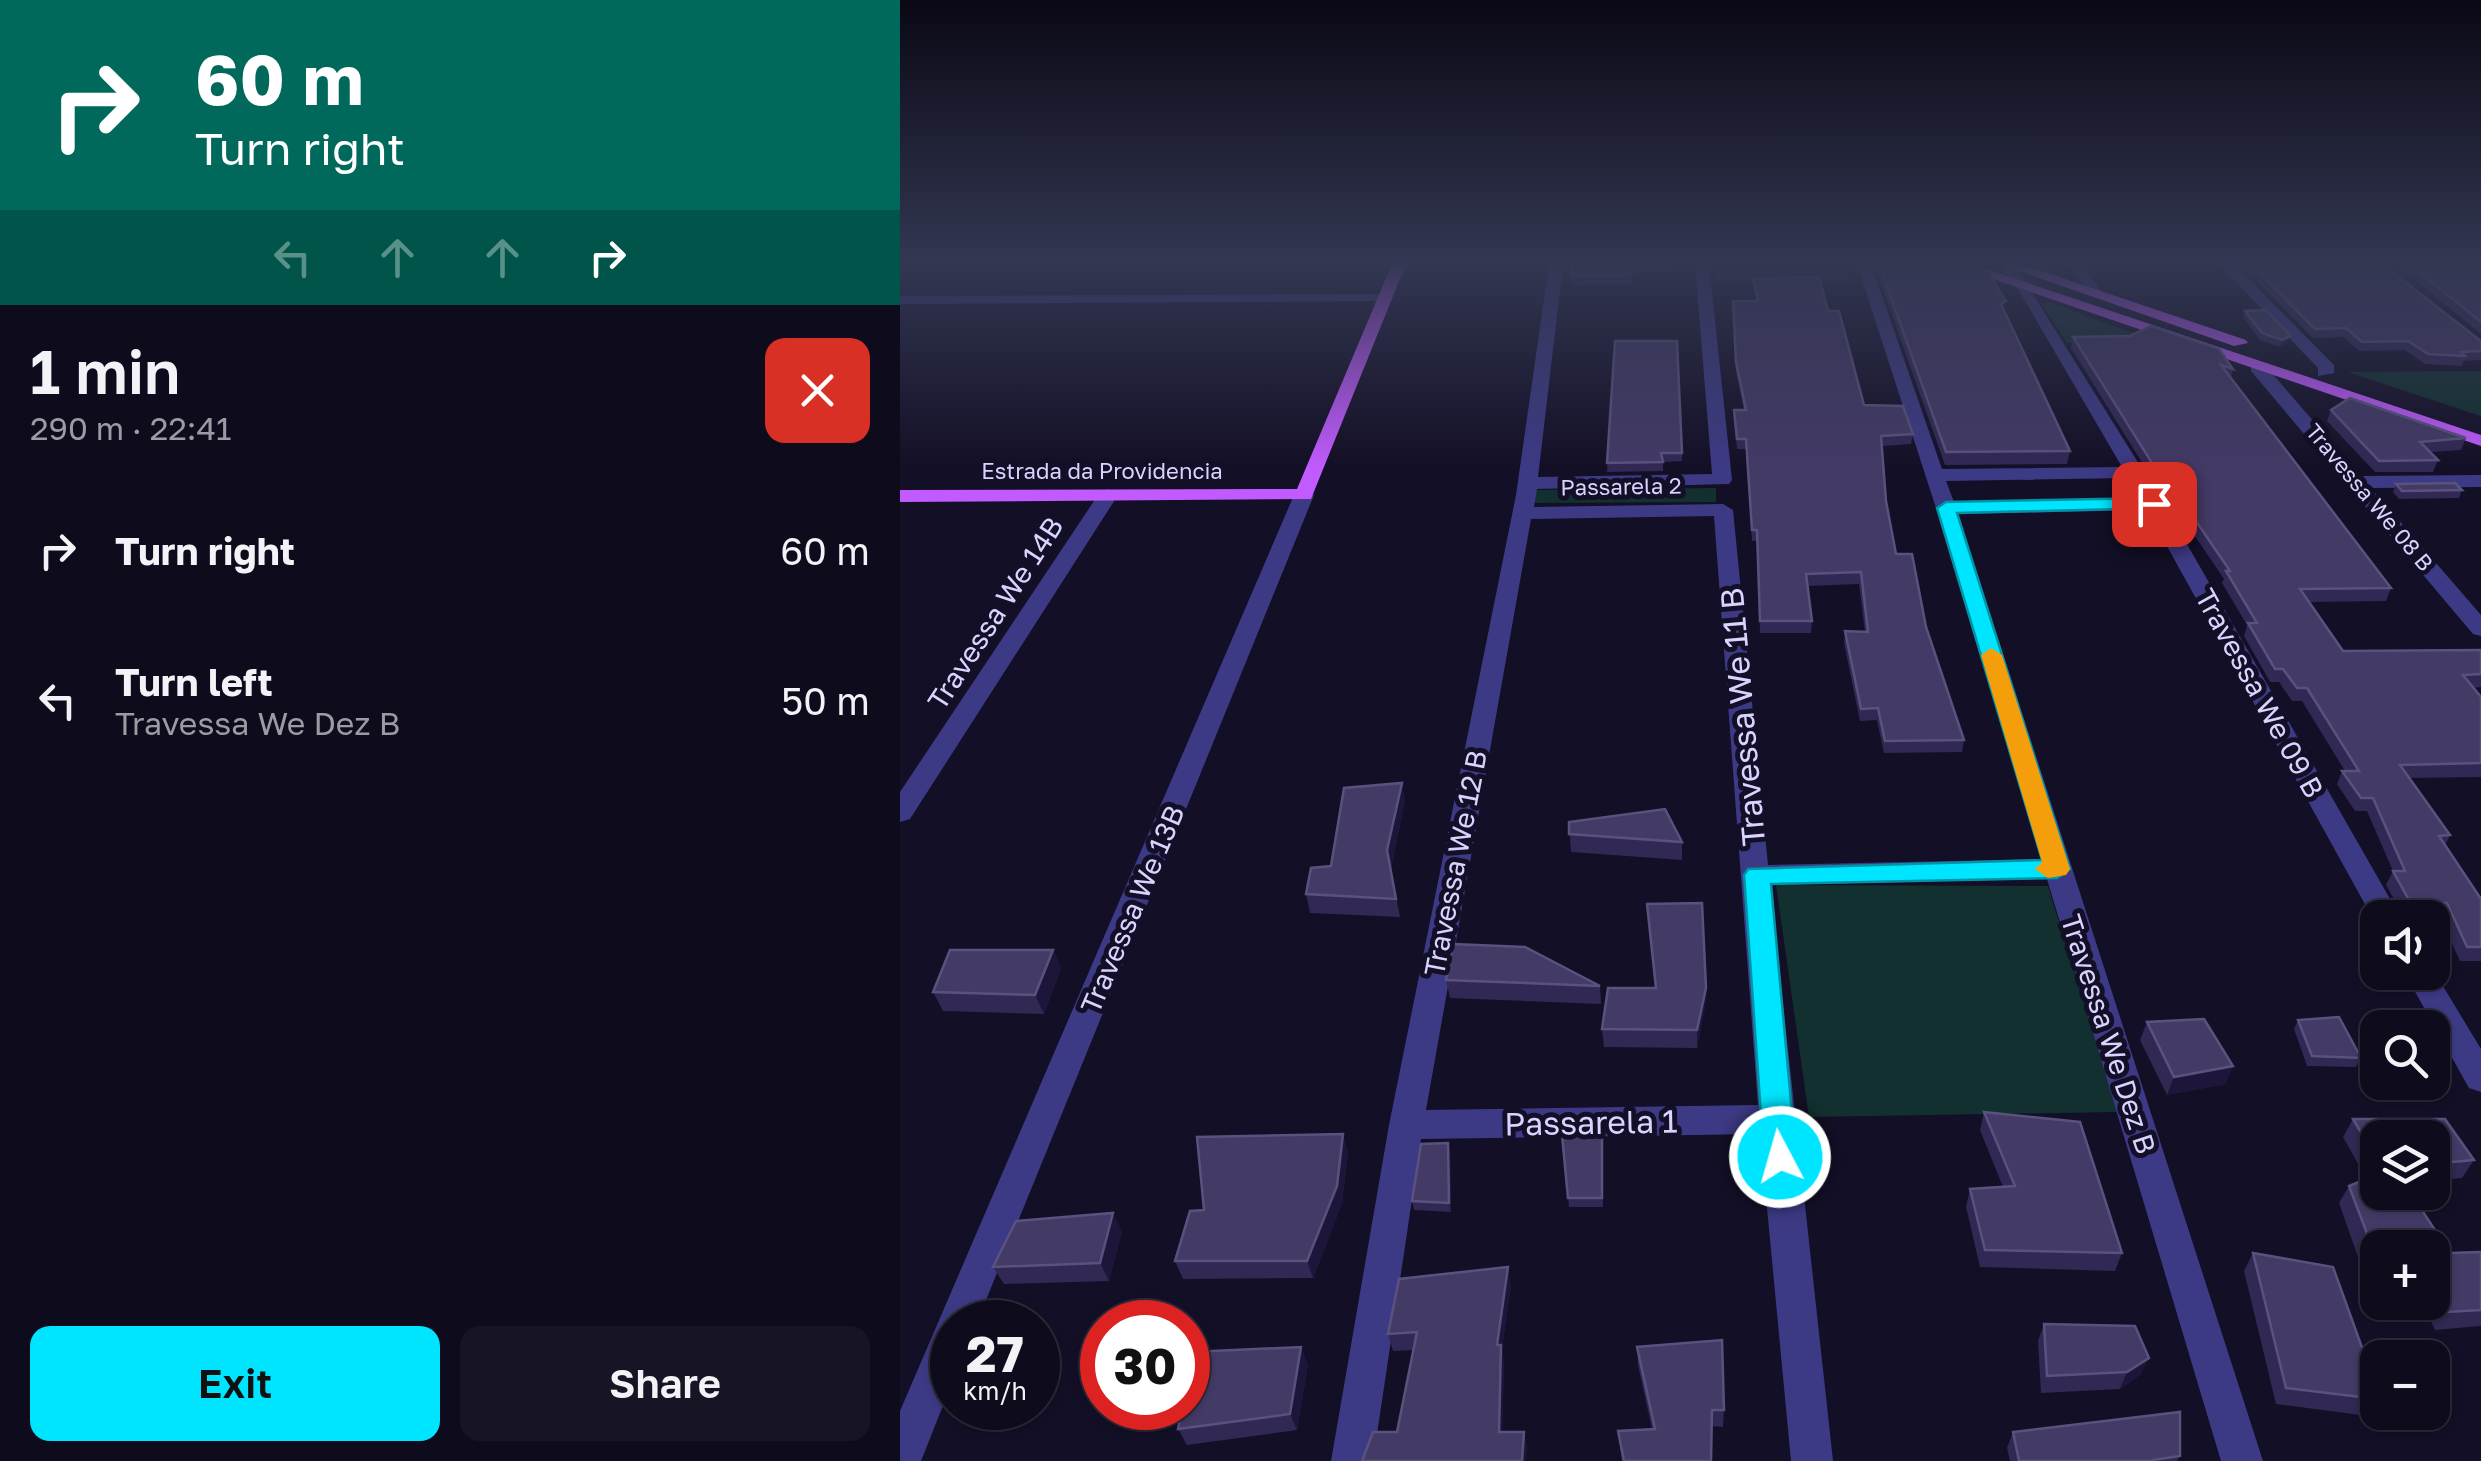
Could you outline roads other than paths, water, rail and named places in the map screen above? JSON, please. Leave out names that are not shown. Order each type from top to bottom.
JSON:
[{"type":"main road","name":"Travessa We 13B","points":[[1304,495],[1369,332]]},
{"type":"main road","points":[[2153,332],[2481,442]]},
{"type":"main road","points":[[2210,332],[2481,425]]},
{"type":"main road","name":"Estrada da Providencia","points":[[900,496],[1304,495]]},
{"type":"street","name":"Travessa We 12 B","points":[[1352,1461],[1406,1125],[1524,498],[1547,332]]},
{"type":"street","name":"Travessa We 11 B","points":[[1708,332],[1776,1119],[1812,1461]]},
{"type":"street","name":"Travessa We Dez B","points":[[1887,332],[1946,508],[2242,1461]]},
{"type":"street","name":"Travessa We 09 B","points":[[2049,332],[2154,504],[2377,900]]},
{"type":"street","points":[[2292,332],[2328,369],[2324,372]]},
{"type":"street","name":"Travessa We 08 B","points":[[2257,367],[2481,629]]},
{"type":"street","points":[[1934,475],[2135,472]]},
{"type":"street","points":[[2358,482],[2481,481]]},
{"type":"street","name":"Travessa We 13B","points":[[967,1300],[1304,495]]},
{"type":"street","name":"Passarela 2","points":[[1524,498],[1722,495]]},
{"type":"street","name":"Passarela 2","points":[[1524,498],[1722,495]]},
{"type":"street","name":"Travessa We 14B","points":[[900,814],[1108,496]]},
{"type":"street","points":[[1946,508],[2154,504]]},
{"type":"street","points":[[1757,875],[2057,869]]},
{"type":"street","points":[[2430,990],[2481,1078]]},
{"type":"street","name":"Passarela 1","points":[[1406,1125],[1776,1119]]},
{"type":"street","points":[[900,1460],[930,1388]]}]
